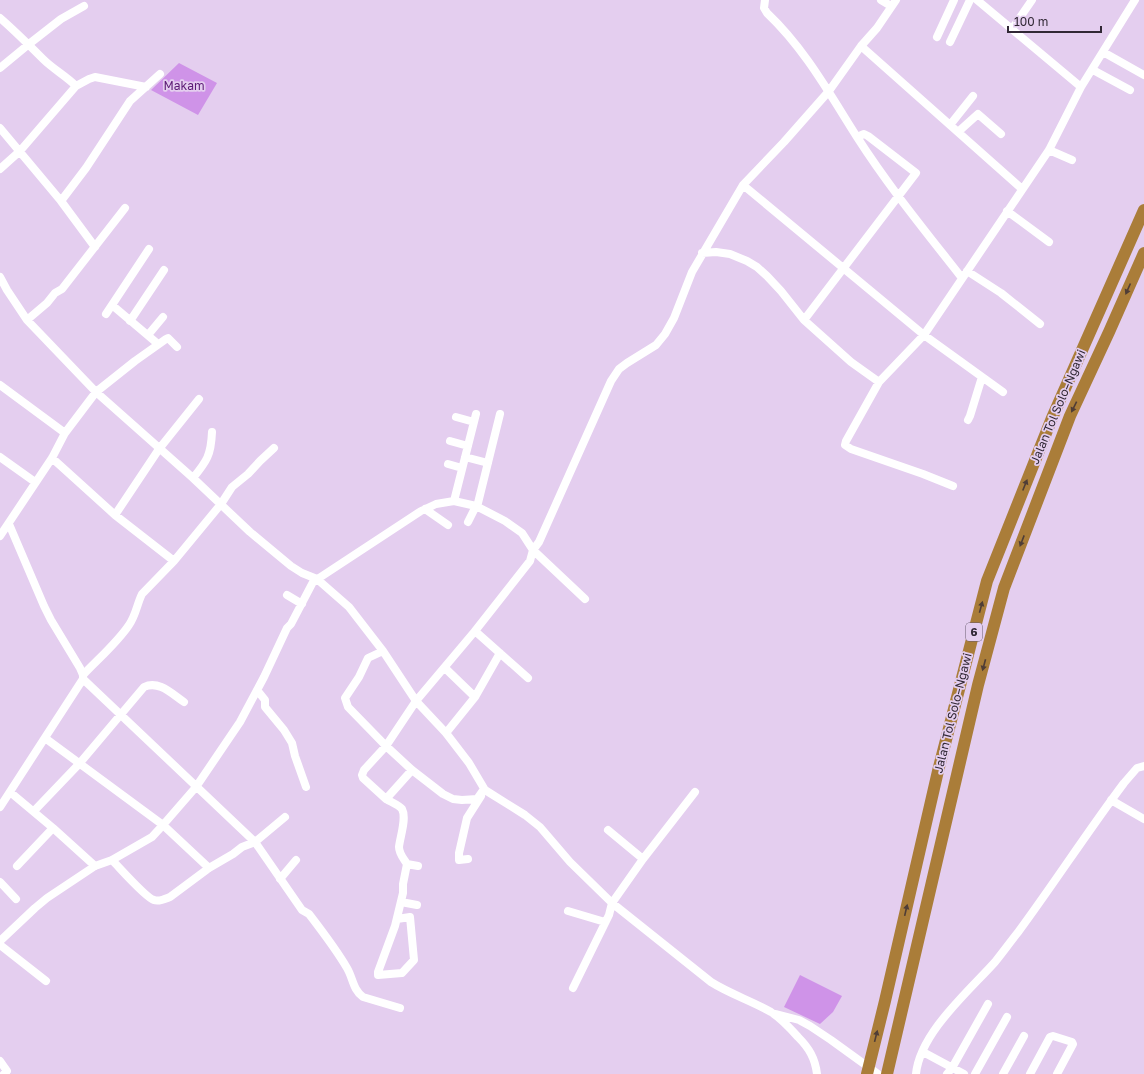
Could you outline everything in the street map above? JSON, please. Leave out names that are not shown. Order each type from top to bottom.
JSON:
[{"type":"highway","name":"Jalan Tol Solo–Ngawi","points":[[867,1074],[938,771],[988,581],[1052,418],[1144,210]]},
{"type":"highway","name":"Jalan Tol Solo–Ngawi","points":[[887,1074],[978,685],[1004,588],[1070,416],[1144,253]]},
{"type":"street","points":[[765,0],[764,8],[797,46],[829,91],[857,137],[898,196],[962,278]]},
{"type":"street","points":[[397,919],[410,917],[414,960],[402,973],[378,975],[397,919],[407,864],[399,848],[404,822],[402,808],[386,799],[363,778],[362,775],[364,770],[386,746],[416,701],[445,668],[523,572],[530,561],[533,550],[539,542],[611,381],[619,369],[627,362],[656,345],[666,334],[674,318],[685,286],[702,253],[743,185],[784,142],[829,91],[861,46],[878,28],[894,3],[881,0]]},
{"type":"street","points":[[937,37],[954,0]]},
{"type":"street","points":[[950,42],[970,0]]},
{"type":"street","points":[[1012,29],[1032,0]]},
{"type":"street","points":[[953,486],[847,447],[845,444],[879,382],[924,335],[1049,150],[1081,88],[1136,0]]},
{"type":"street","points":[[982,2],[1081,88]]},
{"type":"street","points":[[0,68],[61,19],[84,6]]},
{"type":"street","points":[[0,18],[29,44],[44,60],[76,86]]},
{"type":"street","points":[[861,46],[1022,189]]},
{"type":"street","points":[[1103,52],[1144,75]]},
{"type":"street","points":[[1092,70],[1130,90]]},
{"type":"street","points":[[61,201],[86,168],[130,101],[160,74]]},
{"type":"street","points":[[0,169],[20,151],[76,86],[89,78],[95,77],[146,87]]},
{"type":"street","points":[[950,125],[973,96]]},
{"type":"street","points":[[958,132],[978,114],[1001,134]]},
{"type":"street","points":[[0,128],[61,201],[95,247]]},
{"type":"street","points":[[804,320],[916,173],[868,136],[864,134],[857,137]]},
{"type":"street","points":[[1049,150],[1072,160]]},
{"type":"street","points":[[743,185],[924,335],[1003,392]]},
{"type":"street","points":[[27,320],[47,303],[55,293],[62,289],[125,208]]},
{"type":"street","points":[[1007,211],[1049,242]]},
{"type":"street","points":[[106,314],[149,249]]},
{"type":"street","points":[[702,253],[716,252],[730,254],[757,267],[782,291],[804,320],[851,362],[879,382]]},
{"type":"street","points":[[130,321],[164,270]]},
{"type":"street","points":[[967,271],[1001,293],[1040,324]]},
{"type":"street","points":[[0,277],[27,320],[96,392],[193,478],[250,532],[302,574],[317,579],[349,607],[383,651],[416,701],[446,733],[469,763],[484,790],[513,807],[540,827],[570,862],[612,903],[711,982],[727,992],[770,1012],[782,1020],[809,1048],[815,1061],[817,1074]]},
{"type":"street","points":[[112,305],[158,344]]},
{"type":"street","points":[[148,335],[163,316]]},
{"type":"street","points":[[0,536],[52,458],[65,433],[96,392],[158,344],[168,338],[177,347]]},
{"type":"street","points":[[968,420],[982,377]]},
{"type":"street","points":[[0,385],[65,433]]},
{"type":"street","points":[[115,515],[160,449],[199,399]]},
{"type":"street","points":[[468,522],[476,506],[500,414]]},
{"type":"street","points":[[454,500],[475,418],[456,417]]},
{"type":"street","points":[[193,478],[205,464],[210,447],[212,432]]},
{"type":"street","points":[[450,441],[468,446]]},
{"type":"street","points":[[0,807],[83,677],[129,626],[135,615],[142,594],[174,561],[221,504],[232,487],[248,474],[274,448]]},
{"type":"street","points":[[0,457],[35,482]]},
{"type":"street","points":[[465,457],[488,463]]},
{"type":"street","points":[[52,458],[115,515],[174,561]]},
{"type":"street","points":[[448,464],[462,468]]},
{"type":"street","points":[[0,941],[35,908],[95,866],[112,860],[152,837],[196,787],[240,722],[287,628],[291,624],[313,582],[425,509],[436,504],[454,500],[476,506],[514,526],[522,533],[533,550],[585,599]]},
{"type":"street","points":[[425,509],[448,526]]},
{"type":"street","points":[[9,524],[44,606],[83,677],[120,716],[255,842],[302,910],[309,914],[343,962],[351,976],[356,991],[363,997],[400,1008]]},
{"type":"street","points":[[287,595],[302,604]]},
{"type":"street","points":[[475,631],[528,678]]},
{"type":"street","points":[[383,651],[368,658],[359,677],[347,694],[345,700],[348,707],[386,746],[412,770],[442,794],[453,799],[477,799],[484,790]]},
{"type":"street","points":[[446,733],[475,697],[500,653]]},
{"type":"street","points":[[445,668],[475,697]]},
{"type":"street","points":[[34,811],[79,764],[144,687],[149,684],[160,686],[184,702]]},
{"type":"street","points":[[257,690],[265,700],[265,707],[284,730],[292,743],[306,787]]},
{"type":"street","points":[[45,738],[163,825],[209,868]]},
{"type":"street","points":[[916,1074],[923,1052],[937,1027],[996,960],[1019,931],[1132,772],[1137,768],[1144,766]]},
{"type":"street","points":[[386,799],[412,770]]},
{"type":"street","points":[[468,859],[459,860],[467,818],[484,790]]},
{"type":"street","points":[[10,792],[34,811],[95,866]]},
{"type":"street","points":[[573,988],[606,922],[612,903],[643,859],[695,792]]},
{"type":"street","points":[[1111,800],[1144,819]]},
{"type":"street","points":[[112,860],[146,896],[154,900],[162,900],[170,897],[209,868],[255,842],[285,817]]},
{"type":"street","points":[[17,866],[53,828]]},
{"type":"street","points":[[608,830],[643,859]]},
{"type":"street","points":[[280,879],[296,860]]},
{"type":"street","points":[[407,864],[418,866]]},
{"type":"street","points":[[0,882],[16,899]]},
{"type":"street","points":[[401,902],[416,905]]},
{"type":"street","points":[[568,911],[606,922]]},
{"type":"street","points":[[0,945],[46,981]]},
{"type":"street","points":[[949,1071],[988,1004]]},
{"type":"street","points":[[770,1012],[799,1020],[832,1040],[878,1074]]},
{"type":"street","points":[[975,1074],[1007,1017]]},
{"type":"street","points":[[1003,1074],[1024,1036]]},
{"type":"street","points":[[1030,1074],[1052,1036],[1072,1042],[1073,1044],[1057,1074]]},
{"type":"street","points":[[923,1052],[949,1071],[964,1074]]},
{"type":"street","points":[[0,1061],[7,1071],[4,1074]]},
{"type":"green space","name":"Makam","points":[[179,63],[217,83],[198,115],[151,90]]},
{"type":"green space","points":[[800,975],[842,996],[833,1012],[820,1024],[784,1007]]}]
